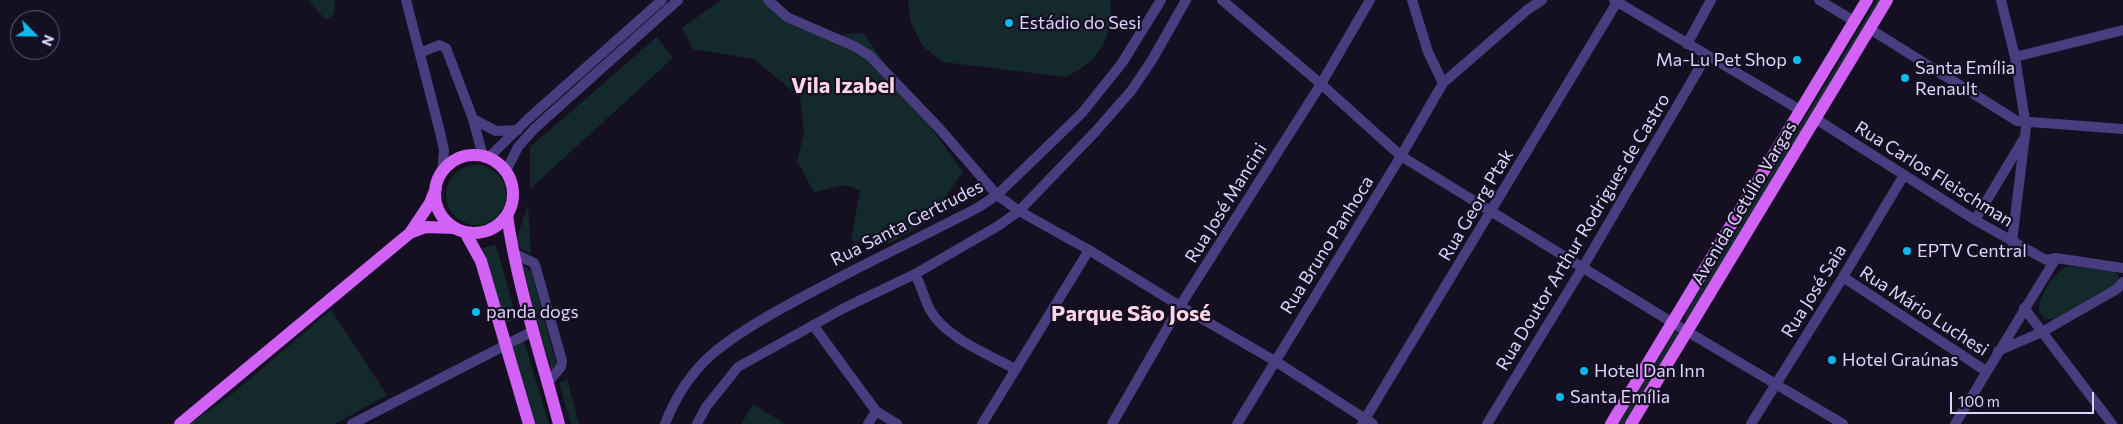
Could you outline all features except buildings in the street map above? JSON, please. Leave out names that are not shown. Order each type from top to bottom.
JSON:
[{"type":"main road","name":"Avenida Getúlio Vargas","points":[[1611,424],[1867,0]]},
{"type":"main road","name":"Avenida Getúlio Vargas","points":[[1631,424],[1887,0]]},
{"type":"main road","points":[[180,424],[410,233],[430,203],[442,174],[449,165],[458,159],[469,156],[486,157],[498,163],[506,171],[513,193],[512,204],[500,224],[489,230],[477,233],[426,227],[410,233]]},
{"type":"main road","points":[[436,188],[436,200],[439,211],[446,220],[460,230],[481,261],[529,424]]},
{"type":"main road","points":[[507,215],[513,253],[559,424]]},
{"type":"street","points":[[406,0],[444,150],[442,174]]},
{"type":"street","points":[[420,53],[439,45],[446,48],[486,157],[662,0]]},
{"type":"street","points":[[506,171],[518,147],[535,128],[678,0]]},
{"type":"street","points":[[768,0],[787,17],[836,38],[870,56],[939,128],[997,195],[1019,211],[1089,250],[1275,361],[1367,422]]},
{"type":"street","name":"Rua Santa Gertrudes","points":[[665,424],[678,396],[693,374],[711,355],[757,322],[836,278],[979,207],[997,195],[1082,113],[1122,63],[1161,0]]},
{"type":"street","points":[[697,424],[706,407],[738,367],[813,325],[916,274],[998,226],[1019,211],[1096,131],[1131,91],[1152,60],[1186,0]]},
{"type":"street","points":[[1222,0],[1321,84],[1401,156],[1673,323],[1843,424]]},
{"type":"street","name":"Rua José Mancini","points":[[1112,424],[1180,306],[1321,84],[1370,0]]},
{"type":"street","points":[[1412,0],[1428,52],[1444,83]]},
{"type":"street","name":"Rua Bruno Panhoca","points":[[1237,424],[1444,83],[1527,10],[1542,0]]},
{"type":"street","points":[[1687,44],[1712,2],[1711,0]]},
{"type":"street","points":[[1819,0],[1854,21]]},
{"type":"street","points":[[2001,0],[2015,57],[2026,134],[2012,242]]},
{"type":"street","points":[[1616,1],[1800,110]]},
{"type":"street","name":"Rua Georg Ptak","points":[[1367,422],[1616,1]]},
{"type":"street","points":[[1870,29],[2017,121],[2123,129]]},
{"type":"street","points":[[2015,57],[2123,30]]},
{"type":"street","name":"Rua Doutor Arthur Rodrigues de Castro","points":[[1487,424],[1583,267],[1707,55]]},
{"type":"street","points":[[473,119],[496,131],[518,130]]},
{"type":"street","name":"Rua Carlos Fleischman","points":[[1816,119],[1975,220],[2046,260],[2056,258],[2123,268]]},
{"type":"street","points":[[1975,220],[2026,134]]},
{"type":"street","name":"Rua José Saia","points":[[1751,424],[1904,175]]},
{"type":"street","points":[[982,424],[1089,250]]},
{"type":"street","points":[[513,253],[534,263],[562,360],[560,367],[548,382]]},
{"type":"street","points":[[1955,424],[2056,258]]},
{"type":"street","points":[[916,274],[931,311],[949,332],[1015,369]]},
{"type":"street","name":"Rua Mário Luchesi","points":[[1843,277],[1986,371]]},
{"type":"street","points":[[1998,352],[2042,332],[2122,286]]},
{"type":"street","points":[[2024,308],[2112,424]]},
{"type":"street","points":[[813,325],[876,411],[897,424]]},
{"type":"street","points":[[352,424],[533,331]]},
{"type":"street","points":[[868,424],[876,411]]},
{"type":"green space","points":[[308,0],[337,0],[335,2],[334,14],[326,20]]},
{"type":"green space","points":[[721,0],[772,0],[778,8],[838,35],[863,33],[963,172],[927,222],[891,243],[851,241],[860,190],[844,185],[814,192],[797,161],[804,134],[800,97],[754,59],[693,49],[682,28]]},
{"type":"green space","points":[[908,0],[1110,0],[1110,25],[1102,47],[1095,56],[1065,77],[943,62],[926,49],[919,40],[910,20]]},
{"type":"green space","points":[[1877,0],[1882,0],[1687,320],[1685,320],[1685,314]]},
{"type":"green space","points":[[657,37],[673,58],[530,189],[530,147]]},
{"type":"green space","points":[[470,165],[482,165],[493,170],[501,178],[506,189],[504,207],[493,220],[482,225],[470,225],[459,220],[451,212],[446,201],[446,189],[451,178],[459,170]]},
{"type":"green space","points":[[528,204],[531,255],[515,243]]},
{"type":"green space","points":[[496,245],[517,320],[503,323],[482,248]]},
{"type":"green space","points":[[522,265],[531,270],[542,312],[535,314]]},
{"type":"green space","points":[[2068,266],[2114,271],[2118,274],[2118,281],[2114,287],[2054,319],[2045,319],[2039,312],[2044,292],[2057,273]]},
{"type":"green space","points":[[331,310],[387,395],[335,424],[189,424],[232,394]]},
{"type":"green space","points":[[543,316],[557,366],[552,371],[536,318]]},
{"type":"green space","points":[[1675,331],[1678,332],[1678,336],[1624,424],[1618,424]]},
{"type":"green space","points":[[523,340],[549,424],[534,424],[512,348]]},
{"type":"green space","points":[[567,379],[579,424],[571,424],[559,383]]},
{"type":"green space","points":[[753,404],[785,424],[741,424]]},
{"type":"place","name":"Estádio do Sesi","points":[[1009,23]]},
{"type":"place","name":"Ma-Lu Pet Shop","points":[[1797,60]]},
{"type":"place","name":"Santa Emília Renault","points":[[1905,78]]},
{"type":"place","name":"EPTV Central","points":[[1907,251]]},
{"type":"place","name":"panda dogs","points":[[476,312]]},
{"type":"place","name":"Hotel Graúnas","points":[[1832,360]]},
{"type":"place","name":"Hotel Dan Inn","points":[[1584,371]]},
{"type":"place","name":"Santa Emília","points":[[1560,397]]},
{"type":"district","name":"Vila Izabel","points":[[843,86]]},
{"type":"district","name":"Parque São José","points":[[1131,314]]}]
